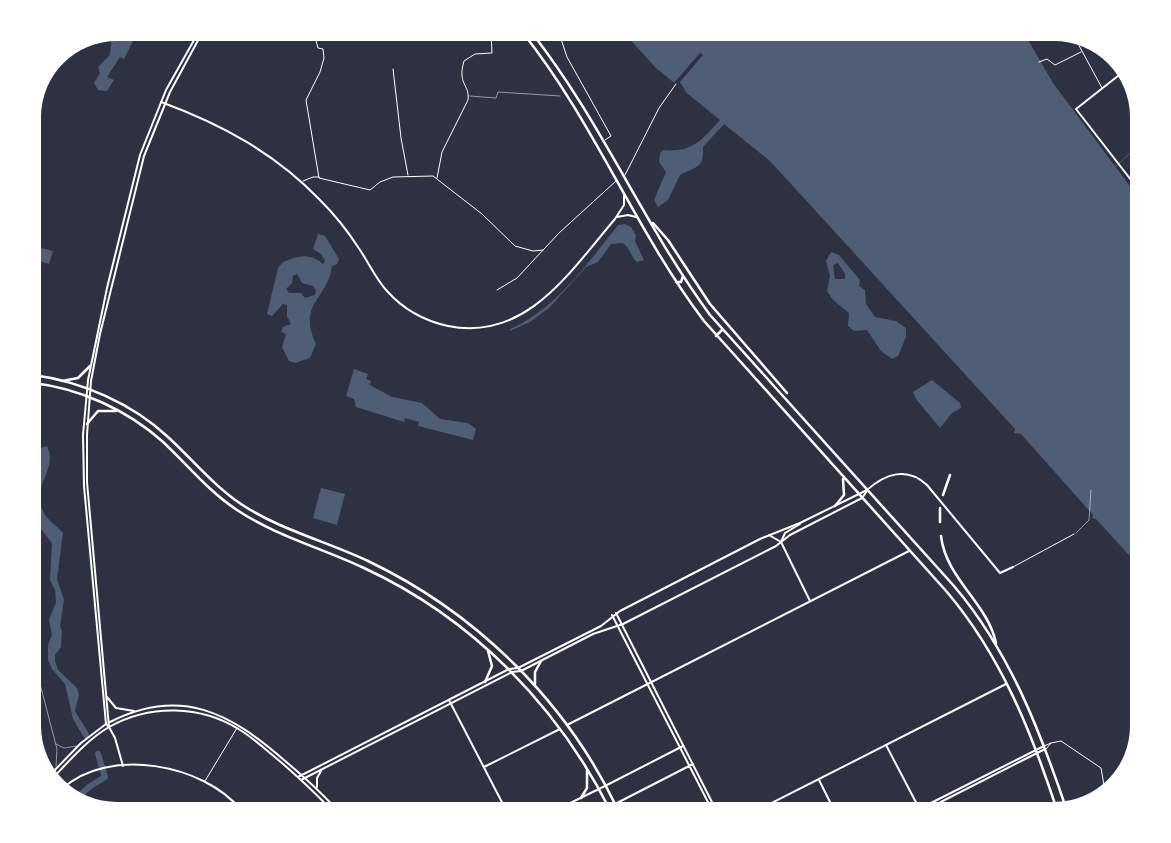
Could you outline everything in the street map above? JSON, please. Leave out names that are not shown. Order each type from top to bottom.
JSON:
[{"type":"main road","points":[[109,727],[88,497],[87,424],[90,366],[133,178],[162,103],[193,41]]},
{"type":"main road","points":[[88,390],[135,185],[147,145],[162,103],[197,41]]},
{"type":"main road","points":[[530,41],[557,78],[675,280],[716,336],[966,615],[1008,684],[1037,751],[1054,802]]},
{"type":"main road","points":[[539,41],[563,74],[604,140],[683,275],[722,330],[917,545],[961,596],[997,647],[1020,688],[1045,747],[1064,801]]},
{"type":"main road","points":[[1118,77],[1076,110],[1130,177]]},
{"type":"main road","points":[[162,103],[228,130],[285,168],[335,217],[391,295],[411,311],[440,324],[463,328],[484,328],[507,322],[528,312],[552,292],[615,219],[624,205],[624,192]]},
{"type":"main road","points":[[615,219],[628,215],[640,220]]},
{"type":"main road","points":[[650,220],[666,237],[710,304],[787,393]]},
{"type":"main road","points":[[675,280],[681,282],[683,275]]},
{"type":"main road","points":[[716,336],[722,330]]},
{"type":"main road","points":[[60,381],[78,378],[90,366]]},
{"type":"main road","points":[[41,377],[88,390],[124,406],[152,424],[211,480],[242,504],[275,523],[384,569],[431,596],[471,626],[519,669],[537,688],[567,725],[614,802]]},
{"type":"main road","points":[[41,384],[88,398],[120,412],[152,433],[206,486],[238,510],[272,530],[381,576],[418,597],[456,623],[488,649],[512,672],[560,729],[587,768],[606,802]]},
{"type":"main road","points":[[88,398],[84,482],[106,724],[116,738],[123,766]]},
{"type":"main road","points":[[87,424],[98,411],[120,412]]},
{"type":"main road","points":[[781,542],[785,533],[800,524],[858,495],[892,474],[904,474],[917,478],[927,485],[1000,574],[1013,567]]},
{"type":"main road","points":[[835,506],[844,495],[841,475]]},
{"type":"main road","points":[[943,495],[950,475]]},
{"type":"main road","points":[[301,780],[512,672],[541,661],[593,634],[622,625],[781,542],[790,534],[862,498],[867,490]]},
{"type":"main road","points":[[940,508],[940,522]]},
{"type":"main road","points":[[298,777],[509,670],[519,669],[601,626],[612,615],[768,535],[800,524]]},
{"type":"main road","points":[[768,535],[781,542],[810,601]]},
{"type":"main road","points":[[941,536],[952,569],[990,622],[997,647]]},
{"type":"main road","points":[[320,549],[323,542]]},
{"type":"main road","points":[[334,555],[337,548]]},
{"type":"main road","points":[[567,725],[909,550]]},
{"type":"main road","points":[[616,613],[712,802]]},
{"type":"main road","points":[[612,615],[708,802]]},
{"type":"main road","points":[[485,682],[492,666],[488,649]]},
{"type":"main road","points":[[537,688],[534,675],[541,661]]},
{"type":"main road","points":[[774,802],[1008,684]]},
{"type":"main road","points":[[107,696],[113,705],[119,709],[136,711],[176,706],[205,710],[225,717],[253,734],[302,775],[329,802]]},
{"type":"main road","points":[[449,700],[502,802]]},
{"type":"main road","points":[[57,773],[84,746],[109,727],[138,715],[176,710],[204,714],[238,728],[298,777],[323,802]]},
{"type":"main road","points":[[55,770],[80,744],[106,724],[136,711]]},
{"type":"main road","points":[[1028,729],[1034,731],[1036,726]]},
{"type":"main road","points":[[484,767],[560,729]]},
{"type":"main road","points":[[886,745],[914,802]]},
{"type":"main road","points":[[573,802],[683,746]]},
{"type":"main road","points":[[934,802],[1045,747]]},
{"type":"main road","points":[[940,802],[1037,751]]},
{"type":"main road","points":[[619,802],[693,764]]},
{"type":"main road","points":[[69,784],[79,777],[99,769],[123,766],[162,767],[205,781],[225,794],[233,802]]},
{"type":"main road","points":[[581,798],[588,785],[587,768]]},
{"type":"main road","points":[[318,790],[317,778],[321,770]]},
{"type":"main road","points":[[818,780],[830,802]]},
{"type":"street","points":[[316,41],[318,48],[323,49],[324,58],[320,72],[306,100],[319,178]]},
{"type":"street","points":[[437,179],[441,154],[466,104],[468,96],[460,77],[464,61],[475,54],[492,53],[491,41]]},
{"type":"street","points":[[561,41],[567,57],[611,136],[604,140]]},
{"type":"street","points":[[1078,45],[1103,88]]},
{"type":"street","points":[[1039,62],[1047,59],[1055,65],[1081,52]]},
{"type":"street","points":[[393,69],[394,92],[408,176]]},
{"type":"street","points":[[625,176],[662,103],[676,84]]},
{"type":"street","points":[[303,181],[313,177],[370,190],[387,178],[431,176],[482,214],[518,247],[533,251],[543,250]]},
{"type":"street","points":[[498,290],[517,278],[543,250],[617,180]]},
{"type":"street","points":[[1013,567],[1074,534]]},
{"type":"street","points":[[205,781],[238,728]]},
{"type":"street","points":[[1045,747],[1051,743],[1061,741],[1102,768],[1104,782]]},
{"type":"lane","points":[[468,96],[496,98],[498,92],[560,96]]},
{"type":"lane","points":[[1074,534],[1089,520],[1091,490]]},
{"type":"lane","points":[[41,688],[58,758],[55,770]]},
{"type":"lane","points":[[55,743],[67,748],[80,744]]},
{"type":"water","points":[[133,41],[124,59],[120,57],[107,77],[114,80],[107,91],[98,90],[94,83],[100,73],[98,67],[110,55],[111,42]]},
{"type":"water","points":[[631,41],[1029,41],[1053,83],[1130,186],[1130,556],[1096,519],[1092,518],[1093,515],[1021,434],[1014,433],[1015,429],[770,161],[724,124],[703,147],[701,163],[680,175],[668,200],[658,207],[654,200],[666,172],[659,162],[660,153],[663,150],[682,149],[696,144],[720,120],[656,68]]},
{"type":"water","points":[[625,224],[631,227],[636,235],[635,241],[644,260],[637,262],[622,243],[611,244],[598,262],[586,267],[549,308],[530,322],[510,331],[510,329],[526,321],[556,298],[583,270],[618,225]]},
{"type":"water","points":[[318,234],[325,236],[339,259],[337,264],[332,266],[325,286],[312,310],[310,319],[311,330],[316,344],[310,358],[295,363],[289,361],[282,347],[286,334],[281,332],[283,327],[291,324],[287,316],[287,305],[283,304],[272,316],[267,314],[278,268],[283,262],[304,256],[314,258],[323,264],[325,261],[321,254],[313,249]],"holes":[[[297,274],[302,283],[313,286],[316,290],[315,295],[305,298],[301,293],[289,293],[286,289],[292,283],[293,276]]]},
{"type":"water","points":[[41,248],[53,251],[49,264],[41,262]]},
{"type":"water","points":[[831,252],[839,255],[860,280],[859,286],[865,290],[866,304],[875,317],[896,321],[906,328],[906,337],[898,356],[892,359],[881,351],[867,330],[854,331],[848,326],[849,313],[833,300],[827,291],[830,276],[826,261]],"holes":[[[838,263],[845,274],[845,279],[835,279],[833,265]]]},
{"type":"water","points":[[354,369],[368,374],[366,379],[371,381],[370,385],[392,397],[422,403],[440,419],[468,423],[476,429],[473,440],[418,426],[419,422],[405,418],[404,422],[356,407],[354,399],[346,396]]},
{"type":"water","points":[[932,380],[960,403],[961,408],[952,413],[940,428],[916,399],[913,392]]},
{"type":"water","points":[[47,446],[50,454],[41,490],[41,448]]},
{"type":"water","points":[[321,488],[345,494],[337,525],[313,518]]},
{"type":"water","points":[[41,506],[50,521],[63,533],[57,579],[64,600],[60,626],[62,631],[61,647],[55,655],[55,661],[58,670],[77,688],[79,695],[75,711],[85,728],[81,732],[73,719],[65,684],[52,669],[48,660],[48,645],[52,635],[49,620],[56,602],[55,590],[50,580],[52,543],[41,529]]},
{"type":"pier","points":[[700,53],[703,55],[680,82],[686,92],[674,83]]},
{"type":"waterway","points":[[1115,167],[1130,153]]},
{"type":"waterway","points":[[79,723],[86,735]]},
{"type":"waterway","points":[[82,793],[105,777],[98,754]]}]
